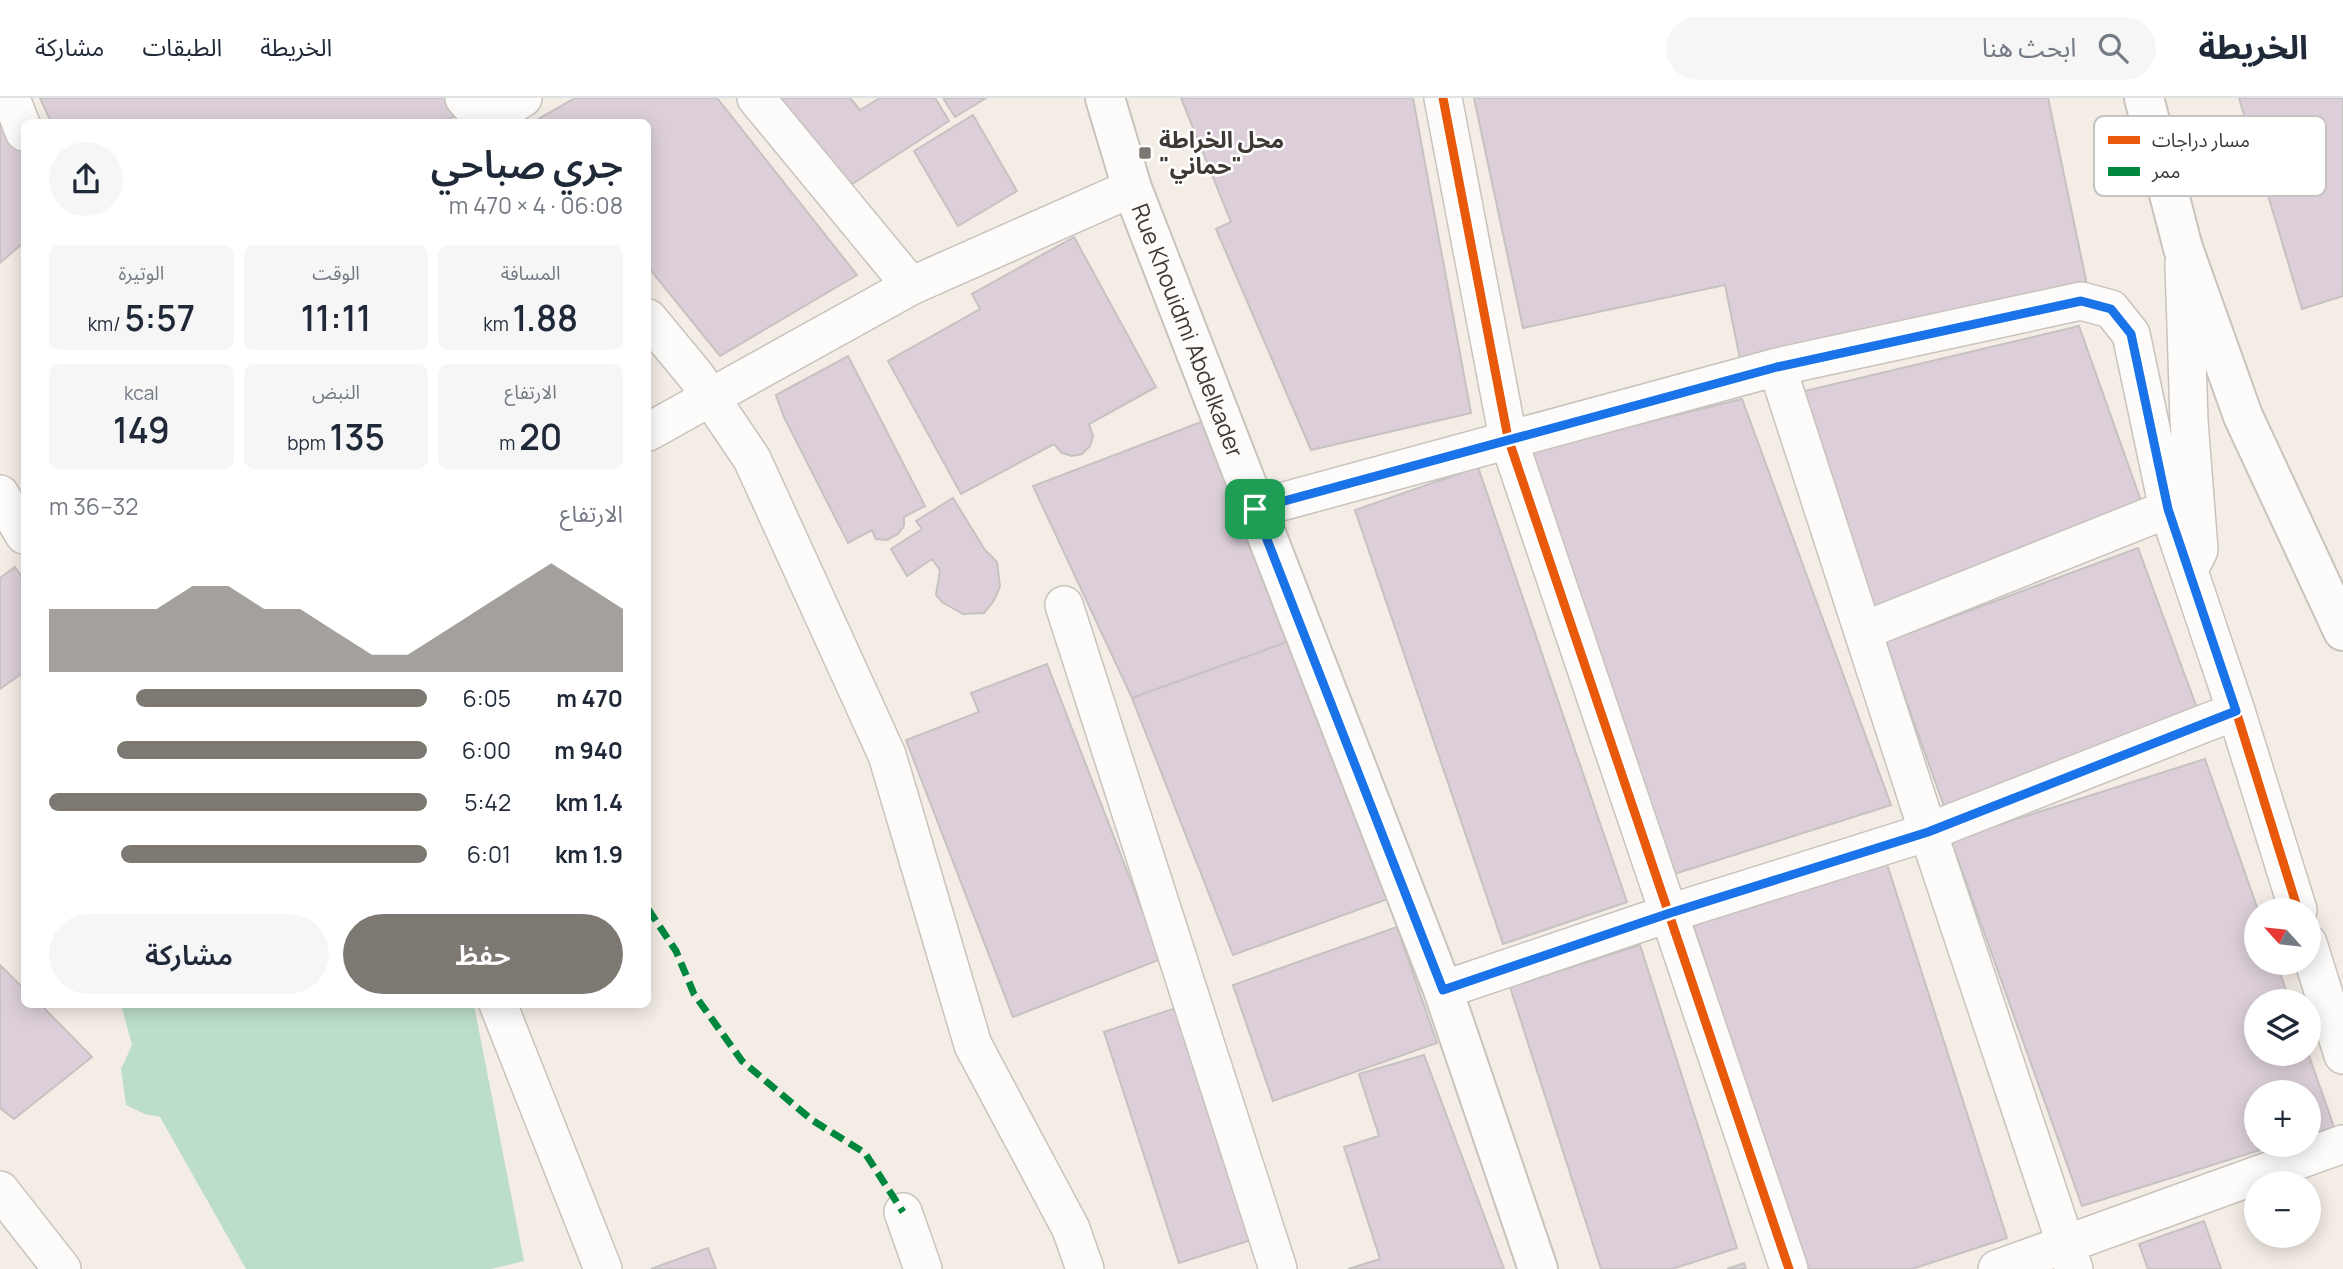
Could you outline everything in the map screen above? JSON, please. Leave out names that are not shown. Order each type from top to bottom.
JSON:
[{"type":"main road","name":"Rue Khouidmi Abdelkader","points":[[1105,98],[1132,188],[1443,990],[1538,1269]]},
{"type":"main road","points":[[2144,98],[2149,116]]},
{"type":"main road","points":[[2169,196],[2183,248],[2243,416],[2343,631]]},
{"type":"street","points":[[11,98],[21,124]]},
{"type":"street","points":[[464,98],[482,119]]},
{"type":"street","points":[[489,119],[523,98]]},
{"type":"street","points":[[756,98],[911,286]]},
{"type":"street","points":[[1443,98],[1508,438],[1789,1269]]},
{"type":"street","points":[[651,430],[911,286],[1132,188]]},
{"type":"street","points":[[2183,248],[2189,421],[2199,550],[2189,573]]},
{"type":"street","points":[[1255,509],[1777,367],[2081,301],[2111,309],[2131,334],[2168,509],[2236,711],[2294,898]]},
{"type":"street","points":[[651,322],[696,376],[752,459],[887,755],[973,1045],[1071,1229],[1085,1269]]},
{"type":"street","points":[[1777,367],[2070,1257]]},
{"type":"street","points":[[1863,631],[2168,509]]},
{"type":"street","points":[[1064,605],[1278,1269]]},
{"type":"street","points":[[1443,990],[1670,913],[1928,832],[2236,711]]},
{"type":"street","points":[[2318,975],[2343,1055]]},
{"type":"street","points":[[500,1008],[603,1269]]},
{"type":"street","points":[[1997,1269],[2070,1257],[2343,1144]]},
{"type":"street","points":[[0,1190],[62,1269]]},
{"type":"street","points":[[903,1212],[923,1269]]},
{"type":"green space","points":[[122,1008],[475,1008],[524,1261],[491,1269],[246,1269],[160,1117],[145,1114],[126,1105],[121,1069],[132,1045]]},
{"type":"building","points":[[0,98],[21,149],[21,245],[0,263]]},
{"type":"building","points":[[40,98],[445,98],[459,114],[449,119],[50,119]]},
{"type":"building","points":[[575,98],[717,98],[857,275],[720,356],[651,271],[651,119],[538,119]]},
{"type":"building","points":[[770,98],[850,98],[860,110],[880,98],[935,98],[949,121],[843,190]]},
{"type":"building","points":[[943,98],[986,98],[955,117]]},
{"type":"building","points":[[1181,98],[1413,98],[1471,413],[1311,450],[1216,229],[1231,222]]},
{"type":"building","points":[[1474,98],[2048,98],[2087,285],[1740,359],[1725,285],[1523,328]]},
{"type":"building","points":[[2239,98],[2343,98],[2343,296],[2302,309],[2268,196],[2326,196],[2326,116],[2244,116]]},
{"type":"building","points":[[973,115],[1017,191],[958,226],[914,151]]},
{"type":"building","points":[[1074,237],[1156,387],[1089,424],[1093,436],[1090,446],[1082,454],[1072,456],[1062,453],[1054,444],[961,494],[888,361],[980,309],[972,294]]},
{"type":"building","points":[[2079,326],[2141,501],[1873,613],[1801,392]]},
{"type":"building","points":[[848,356],[925,506],[904,517],[904,526],[898,534],[887,540],[876,539],[872,530],[848,543],[784,417],[776,395]]},
{"type":"building","points":[[1742,399],[1891,805],[1668,876],[1532,450]]},
{"type":"building","points":[[1209,419],[1295,639],[1132,698],[1033,486]]},
{"type":"building","points":[[1478,467],[1627,902],[1503,944],[1355,510]]},
{"type":"building","points":[[953,498],[985,550],[997,562],[1000,587],[984,613],[963,614],[942,602],[936,595],[940,570],[932,559],[907,576],[891,549],[922,529],[916,521]]},
{"type":"building","points":[[2138,548],[2198,711],[1944,806],[1885,642]]},
{"type":"building","points":[[15,567],[21,576],[21,674],[0,689],[0,578]]},
{"type":"building","points":[[1295,639],[1396,896],[1233,955],[1132,698]]},
{"type":"building","points":[[1047,664],[1161,959],[1013,1017],[906,740],[979,712],[971,693]]},
{"type":"building","points":[[2205,759],[2254,898],[2244,898],[2244,975],[2281,975],[2286,989],[2244,989],[2244,1066],[2313,1066],[2317,1080],[2244,1080],[2244,1155],[2082,1206],[1951,840]]},
{"type":"building","points":[[1886,861],[2007,1238],[1912,1269],[1804,1269],[1693,924]]},
{"type":"building","points":[[1397,927],[1437,1043],[1273,1101],[1233,985]]},
{"type":"building","points":[[1640,945],[1737,1248],[1672,1269],[1601,1269],[1510,987]]},
{"type":"building","points":[[0,965],[21,986],[21,1008],[44,1008],[92,1057],[14,1119],[0,1108]]},
{"type":"building","points":[[1179,1007],[1254,1239],[1179,1263],[1104,1032]]},
{"type":"building","points":[[1424,1055],[1504,1269],[1348,1269],[1380,1259],[1344,1147],[1379,1136],[1359,1074]]},
{"type":"building","points":[[2321,1090],[2334,1127],[2321,1131]]},
{"type":"building","points":[[2204,1221],[2221,1269],[2148,1269],[2139,1244]]},
{"type":"building","points":[[708,1248],[716,1269],[651,1269]]},
{"type":"building","points":[[1744,1263],[1746,1269],[1727,1269]]},
{"type":"marked path","points":[[651,914],[676,951],[694,994],[742,1061],[812,1120],[865,1153],[903,1212]]},
{"type":"cycle path","points":[[1443,98],[1508,438],[1789,1269]]},
{"type":"cycle path","points":[[1255,509],[1777,367],[2081,301],[2111,309],[2131,334],[2168,509],[2236,711],[2294,898]]},
{"type":"place","name":"محل الخراطة \"حماني\"","points":[[1145,153]]},
{"type":"route","points":[[2081,301],[2111,309],[2131,334],[2168,509],[2236,711],[1928,832],[1670,913],[1443,990],[1255,509],[1777,367],[2081,301]]}]
